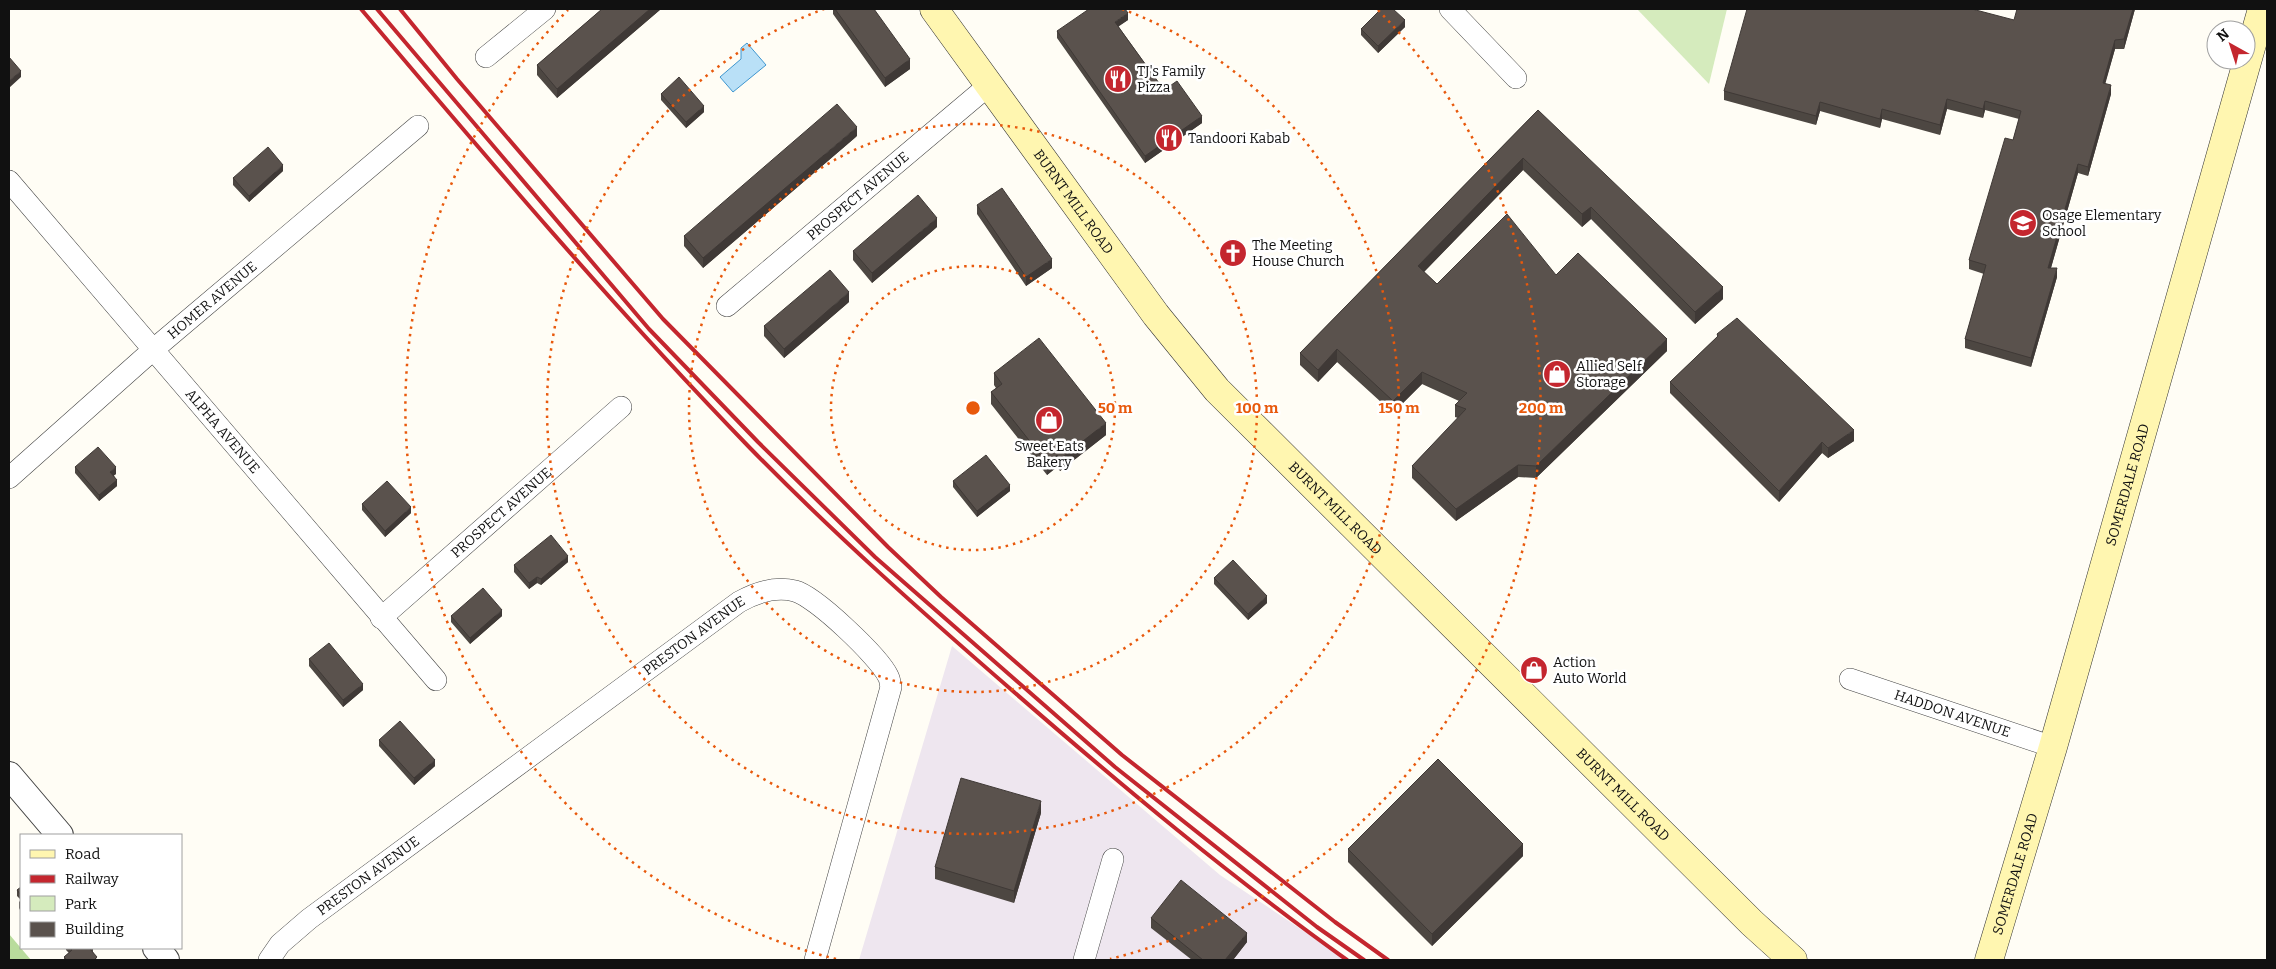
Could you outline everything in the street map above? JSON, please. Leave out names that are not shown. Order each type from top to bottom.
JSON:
[{"type":"main road","name":"BURNT MILL ROAD","points":[[934,9],[988,86],[1156,315],[1217,390],[1752,923],[1793,960]]},
{"type":"main road","name":"SOMERDALE ROAD","points":[[1989,960],[2053,747],[2262,9]]},
{"type":"street","points":[[486,58],[545,9]]},
{"type":"street","points":[[1450,9],[1516,78]]},
{"type":"street","name":"PROSPECT AVENUE","points":[[727,306],[988,86]]},
{"type":"street","name":"HOMER AVENUE","points":[[9,478],[154,349],[418,126]]},
{"type":"street","name":"ALPHA AVENUE","points":[[9,181],[154,349],[380,618],[436,680]]},
{"type":"street","name":"PROSPECT AVENUE","points":[[380,618],[621,407]]},
{"type":"street","name":"PRESTON AVENUE","points":[[269,960],[280,944],[309,919],[739,602],[757,594],[777,590],[795,591],[812,600],[859,641],[888,676],[891,687],[815,960]]},
{"type":"street","name":"HADDON AVENUE","points":[[1850,678],[2053,747]]},
{"type":"street","points":[[9,775],[59,834]]},
{"type":"street","points":[[1084,960],[1113,859]]},
{"type":"street","points":[[157,949],[166,960]]},
{"type":"shaded area","points":[[952,646],[1220,875],[1347,960],[859,960]]},
{"type":"green space","points":[[1637,9],[1727,9],[1709,84]]},
{"type":"green space","points":[[9,934],[31,960],[9,960]]},
{"type":"water","points":[[747,43],[766,65],[733,92],[720,77],[741,59],[741,48]]},
{"type":"building","points":[[602,9],[650,9],[557,89],[537,65]]},
{"type":"building","points":[[835,9],[874,9],[910,59],[885,78]]},
{"type":"building","points":[[1089,9],[1125,9],[1128,13],[1115,22],[1125,36],[1164,90],[1177,81],[1202,116],[1145,156],[1057,31]]},
{"type":"building","points":[[1381,9],[1393,9],[1405,20],[1378,46],[1361,29]]},
{"type":"building","name":"Osage Elementary School","points":[[1747,9],[1972,9],[2014,20],[2017,9],[2133,9],[2124,39],[2115,40],[2103,83],[2111,85],[2088,167],[2078,164],[2048,268],[2057,268],[2031,358],[1965,339],[1986,265],[1969,260],[2005,138],[2013,140],[2021,111],[1985,101],[1983,109],[1947,99],[1940,125],[1882,109],[1880,119],[1820,102],[1816,116],[1724,91]]},
{"type":"building","points":[[9,57],[21,71],[9,81]]},
{"type":"building","points":[[679,77],[704,106],[686,122],[661,94]]},
{"type":"building","points":[[837,104],[857,127],[703,258],[684,236]]},
{"type":"building","points":[[1538,110],[1723,287],[1695,312],[1591,207],[1582,214],[1523,158],[1418,266],[1437,284],[1507,214],[1556,275],[1578,253],[1667,339],[1536,466],[1518,465],[1456,509],[1412,466],[1466,409],[1455,405],[1467,393],[1422,372],[1393,401],[1337,349],[1318,370],[1300,353]]},
{"type":"building","points":[[268,147],[283,165],[249,196],[233,178]]},
{"type":"building","points":[[1002,188],[1052,259],[1026,277],[977,205]]},
{"type":"building","points":[[918,195],[937,218],[872,273],[853,251]]},
{"type":"building","points":[[830,270],[849,292],[784,349],[764,326]]},
{"type":"building","points":[[1737,318],[1854,430],[1828,448],[1822,442],[1779,491],[1670,382],[1718,336],[1717,334]]},
{"type":"building","name":"Sweet Eats Bakery","points":[[1039,338],[1106,423],[1060,459],[1057,455],[1047,463],[991,392],[1002,384],[994,373]]},
{"type":"building","points":[[98,447],[116,467],[110,472],[117,480],[99,495],[75,467]]},
{"type":"building","points":[[986,455],[1010,485],[977,511],[953,481]]},
{"type":"building","points":[[387,481],[411,507],[385,531],[362,504]]},
{"type":"building","points":[[551,535],[568,556],[541,579],[537,577],[529,583],[514,565]]},
{"type":"building","points":[[1233,560],[1267,596],[1248,614],[1214,578]]},
{"type":"building","points":[[483,588],[502,610],[470,638],[451,616]]},
{"type":"building","points":[[329,643],[363,684],[343,700],[309,659]]},
{"type":"building","points":[[400,721],[435,760],[414,778],[379,740]]},
{"type":"building","points":[[1438,759],[1523,844],[1432,934],[1348,849]]},
{"type":"building","points":[[961,778],[1041,801],[1014,891],[935,867]]},
{"type":"building","points":[[1181,880],[1247,933],[1225,960],[1203,960],[1151,918]]},
{"type":"building","points":[[90,949],[97,957],[94,960],[67,960],[64,957],[72,950]]},
{"type":"railway","points":[[361,9],[600,287],[699,395],[814,511],[946,633],[1095,761],[1177,830],[1347,960]]},
{"type":"railway","points":[[377,9],[649,329],[758,442],[875,557],[1115,767],[1317,927],[1364,960]]},
{"type":"railway","points":[[400,9],[457,79],[663,319],[888,547],[941,597],[1122,755],[1335,922],[1388,960]]},
{"type":"place","name":"TJ's Family Pizza","points":[[1118,79]]},
{"type":"place","name":"Tandoori Kabab","points":[[1169,138]]},
{"type":"place","name":"Osage Elementary School","points":[[2023,223]]},
{"type":"place","name":"The Meeting House Church","points":[[1233,253]]},
{"type":"place","name":"Allied Self Storage","points":[[1557,374]]},
{"type":"place","name":"Sweet Eats Bakery","points":[[1049,420]]},
{"type":"place","name":"Action Auto World","points":[[1534,670]]}]
